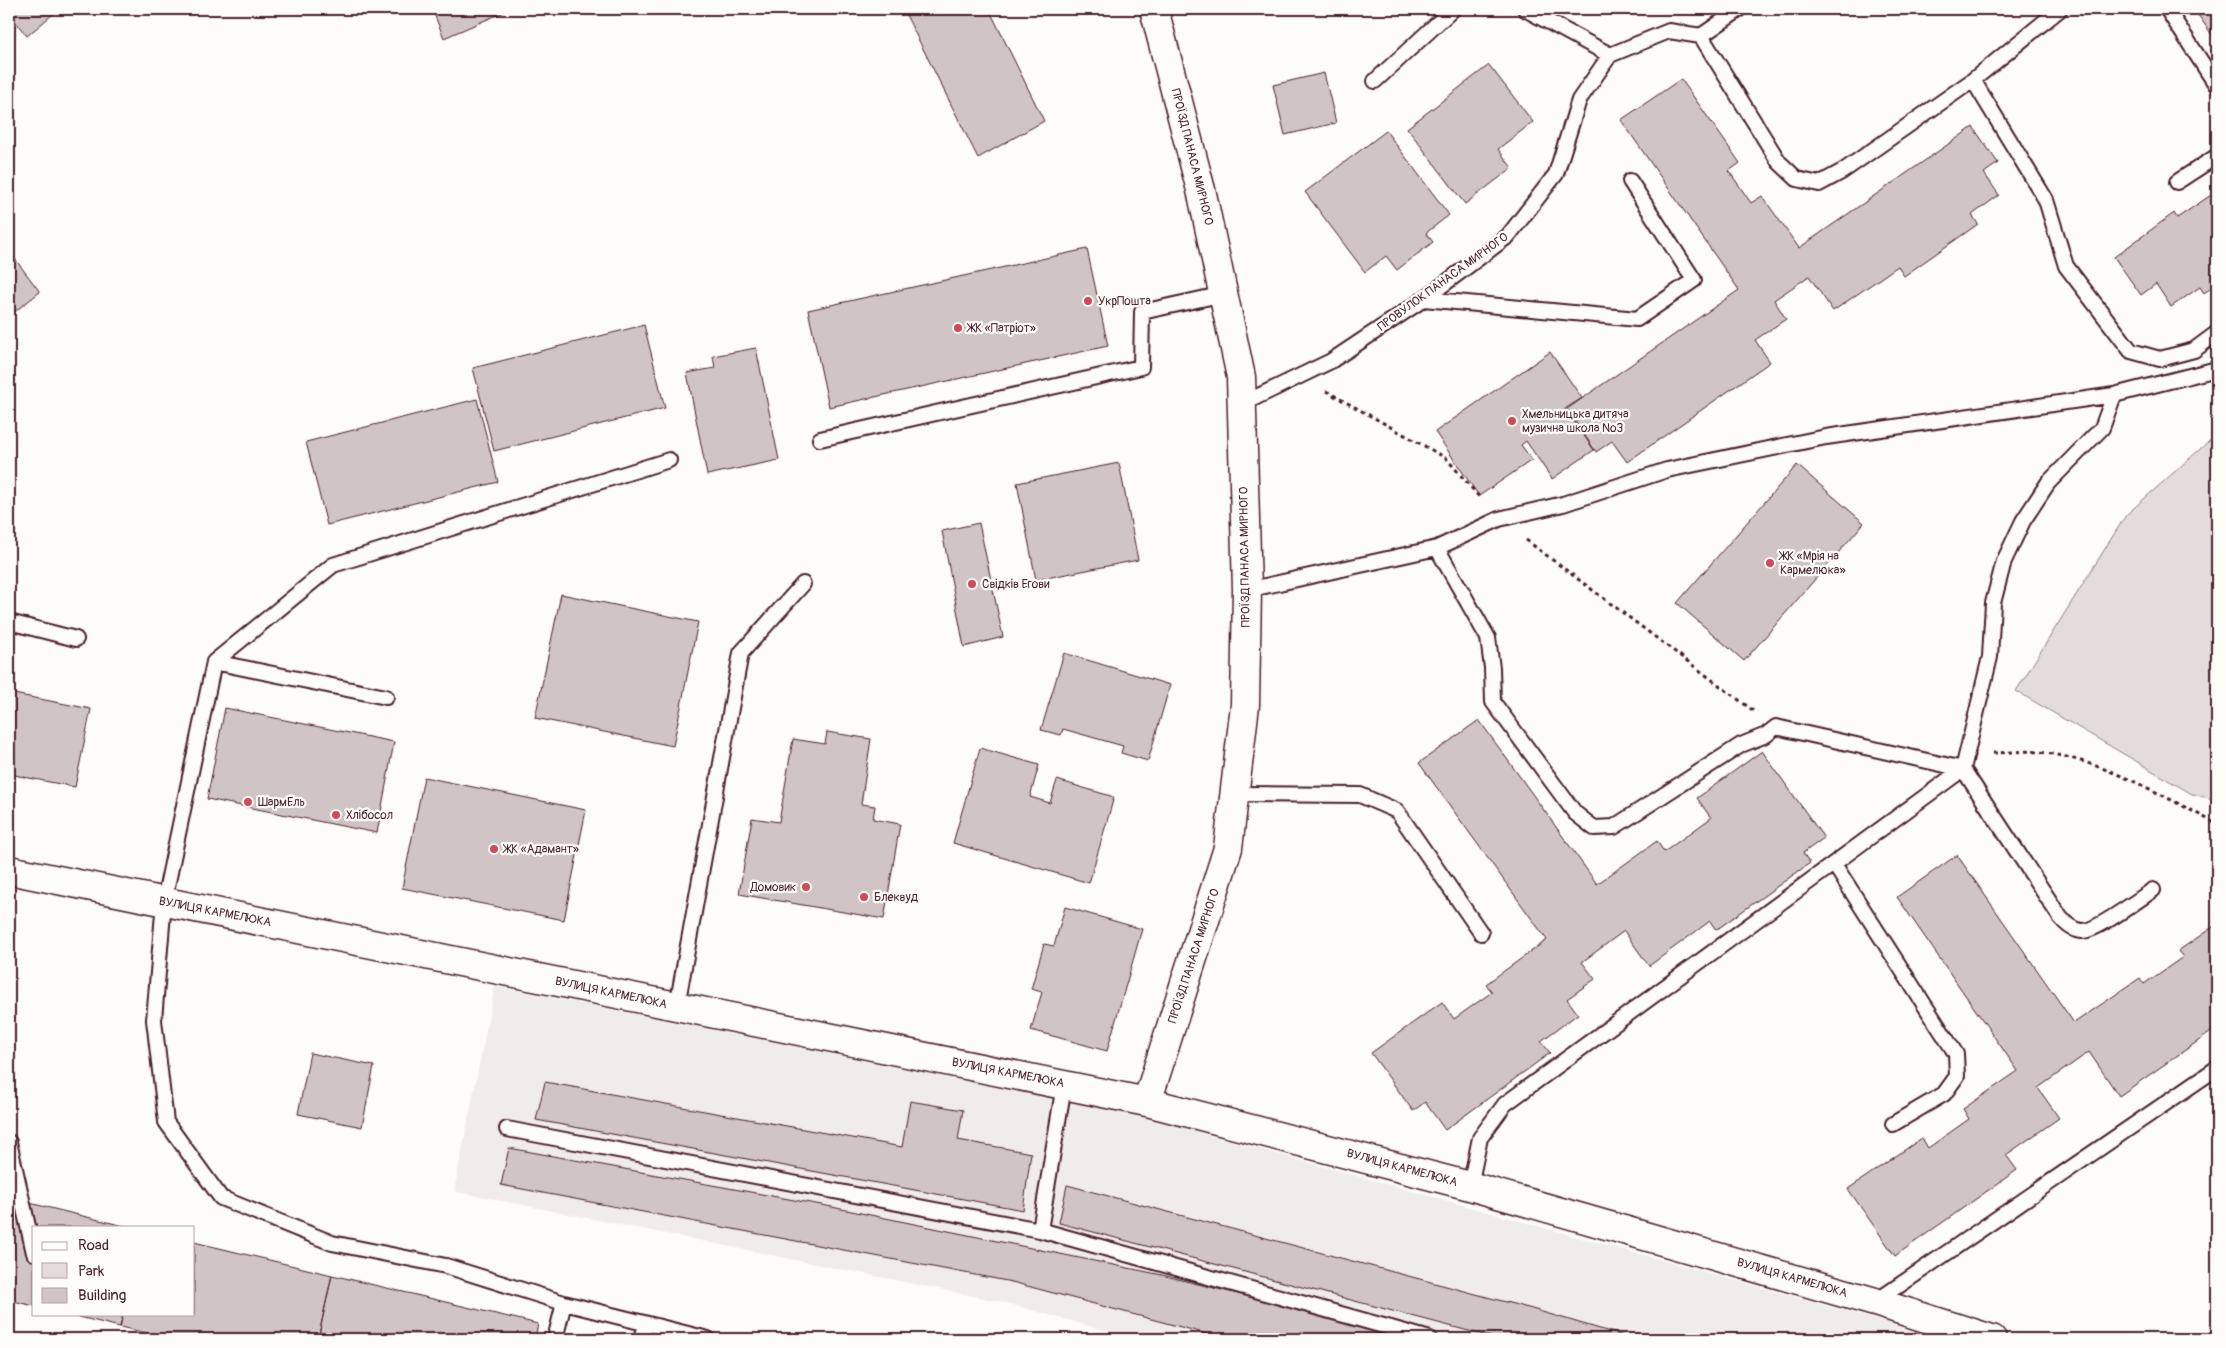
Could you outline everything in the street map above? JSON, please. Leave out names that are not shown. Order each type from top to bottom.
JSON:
[{"type":"street","name":"ПРОЇЗД ПАНАСА МИРНОГО","points":[[1147,1102],[1228,848],[1245,705],[1247,590],[1241,376],[1202,194],[1154,9]]},
{"type":"street","name":"ВУЛИЦЯ КАРМЕЛЮКА","points":[[9,870],[1147,1102],[1470,1186],[1875,1302],[1992,1339]]},
{"type":"lane","points":[[1375,81],[1453,9]]},
{"type":"lane","points":[[1525,9],[1610,55],[1669,31],[1701,36],[1740,9]]},
{"type":"lane","points":[[1701,36],[1779,162],[1797,180],[1819,184],[1843,171],[1973,80],[2060,9]]},
{"type":"lane","points":[[2167,9],[2217,86]]},
{"type":"lane","name":"ПРОВУЛОК ПАНАСА МИРНОГО","points":[[1242,404],[1331,361],[1424,299],[1508,236],[1556,174],[1579,100],[1610,55]]},
{"type":"lane","points":[[1973,80],[2046,200],[2066,266],[2131,351],[2160,359],[2194,350],[2217,333]]},
{"type":"lane","points":[[2177,182],[2217,156]]},
{"type":"lane","points":[[1424,299],[1637,319],[1694,280],[1630,181]]},
{"type":"lane","points":[[820,439],[1141,367],[1142,312],[1224,294]]},
{"type":"lane","points":[[1247,590],[1437,548],[1499,519],[1563,504],[1667,470],[1817,439],[2114,395],[2217,369]]},
{"type":"lane","points":[[1470,1186],[1480,1138],[1505,1104],[1963,770],[1990,657],[1993,603],[2004,561],[2023,521],[2048,483],[2102,428],[2114,395]]},
{"type":"lane","points":[[669,460],[333,565],[214,662],[164,901],[154,1020],[166,1122],[221,1198],[332,1242],[446,1266],[564,1303],[708,1339]]},
{"type":"lane","points":[[1437,548],[1488,638],[1492,668],[1493,702],[1575,813],[1594,828],[1614,827],[1741,745],[1766,735],[1776,727],[1963,770],[2060,917],[2070,927],[2084,932],[2100,925],[2153,890]]},
{"type":"lane","points":[[677,1006],[741,653],[803,584]]},
{"type":"lane","points":[[9,622],[76,640]]},
{"type":"lane","points":[[214,662],[386,697]]},
{"type":"lane","points":[[1234,794],[1360,795],[1397,811],[1481,933]]},
{"type":"lane","points":[[1834,864],[1956,1054],[1958,1076],[1944,1094],[1893,1124]]},
{"type":"lane","points":[[1875,1302],[2217,1068]]},
{"type":"lane","points":[[1040,1230],[1064,1085]]},
{"type":"lane","points":[[507,1129],[1040,1230],[1430,1339]]},
{"type":"lane","points":[[9,1142],[32,1244]]},
{"type":"lane","points":[[555,1339],[564,1303]]},
{"type":"lane","points":[[642,1339],[646,1324]]},
{"type":"path","points":[[1300,376],[1446,458],[1499,519],[1776,727]]},
{"type":"path","points":[[1963,770],[1984,754],[2038,752],[2092,764],[2139,784],[2217,824]]},
{"type":"shaded area","points":[[495,986],[1144,1117],[1871,1318],[1938,1339],[1136,1339],[999,1301],[454,1191]]},
{"type":"green space","points":[[2217,434],[2217,800],[2192,794],[2016,691],[2126,515]]},
{"type":"building","points":[[9,9],[59,9],[27,36],[9,14]]},
{"type":"building","points":[[432,9],[511,9],[444,38]]},
{"type":"building","points":[[903,9],[989,9],[1044,121],[978,158]]},
{"type":"building","points":[[2194,9],[2217,9],[2217,42]]},
{"type":"building","points":[[1489,65],[1533,122],[1498,149],[1512,168],[1465,204],[1407,128]]},
{"type":"building","points":[[1324,73],[1336,123],[1285,135],[1273,85]]},
{"type":"building","points":[[1681,79],[1740,163],[1729,171],[1751,203],[1762,196],[1799,248],[1973,127],[1998,163],[1984,173],[1999,195],[1972,215],[1978,224],[1904,276],[1898,266],[1833,311],[1809,276],[1774,300],[1786,319],[1755,340],[1770,362],[1627,462],[1612,441],[1596,452],[1567,409],[1739,290],[1621,120]]},
{"type":"building","points":[[1386,131],[1449,215],[1426,233],[1433,242],[1397,270],[1386,256],[1365,272],[1305,192]]},
{"type":"building","points":[[2217,191],[2217,284],[2204,293],[2200,287],[2171,307],[2156,284],[2141,295],[2114,257],[2174,213],[2177,218]]},
{"type":"building","name":"ЖК «Патріот»","points":[[1087,249],[1108,346],[829,407],[808,310]]},
{"type":"building","points":[[9,251],[40,292],[9,316]]},
{"type":"building","points":[[644,325],[665,408],[494,451],[473,368]]},
{"type":"building","points":[[756,348],[779,460],[707,475],[687,373],[715,368],[713,356]]},
{"type":"building","name":"Хмельницька дитяча музична школа №3","points":[[1550,352],[1582,398],[1565,409],[1594,450],[1552,479],[1526,441],[1521,445],[1532,460],[1479,496],[1435,432]]},
{"type":"building","points":[[477,399],[498,482],[327,525],[306,442]]},
{"type":"building","points":[[1119,463],[1138,560],[1036,580],[1017,483]]},
{"type":"building","name":"ЖК «Мрія на Кармелюка»","points":[[1797,465],[1864,523],[1744,661],[1677,603]]},
{"type":"building","points":[[979,523],[1003,637],[964,647],[942,531]]},
{"type":"building","points":[[561,594],[698,622],[673,746],[535,718]]},
{"type":"building","points":[[1064,653],[1170,685],[1148,761],[1121,753],[1123,746],[1063,729],[1061,735],[1041,730]]},
{"type":"building","points":[[9,693],[91,709],[75,787],[9,774]]},
{"type":"building","points":[[225,708],[394,742],[377,833],[207,799]]},
{"type":"building","points":[[1479,720],[1597,884],[1657,841],[1664,852],[1711,818],[1697,798],[1762,751],[1824,838],[1803,853],[1810,863],[1716,930],[1710,921],[1649,966],[1624,931],[1582,962],[1595,979],[1567,999],[1578,1014],[1541,1041],[1550,1053],[1445,1130],[1425,1102],[1413,1111],[1371,1053],[1442,1002],[1454,1019],[1492,992],[1486,984],[1547,940],[1419,763]]},
{"type":"building","points":[[827,732],[871,739],[861,804],[875,806],[873,819],[900,824],[884,919],[739,894],[752,818],[779,822],[793,739],[825,744]]},
{"type":"building","points":[[980,748],[1039,765],[1030,797],[1050,803],[1057,780],[1114,797],[1089,883],[953,843]]},
{"type":"building","name":"ЖК «Адамант»","points":[[424,777],[586,810],[564,920],[402,888]]},
{"type":"building","points":[[1957,855],[2074,1023],[2140,978],[2144,984],[2183,957],[2178,951],[2217,924],[2217,1028],[2119,1096],[2089,1052],[2038,1088],[2059,1118],[2006,1155],[2017,1170],[1895,1256],[1848,1189],[1922,1138],[1928,1148],[1969,1119],[1963,1109],[2018,1071],[1897,897]]},
{"type":"building","points":[[1065,907],[1142,929],[1107,1051],[1031,1030],[1042,992],[1031,989],[1044,944],[1054,946]]},
{"type":"building","points":[[310,1053],[374,1066],[362,1127],[298,1114]]},
{"type":"building","points":[[545,1082],[902,1147],[910,1101],[963,1110],[958,1140],[1031,1153],[1023,1210],[536,1120]]},
{"type":"building","points":[[509,1148],[827,1206],[1162,1275],[1298,1309],[1403,1339],[1226,1339],[1012,1282],[501,1185]]},
{"type":"building","points":[[1067,1185],[1532,1309],[1634,1339],[1499,1339],[1059,1223]]},
{"type":"building","points":[[9,1198],[124,1226],[32,1226],[32,1306],[9,1300]]},
{"type":"building","points":[[195,1242],[332,1275],[318,1339],[173,1339],[120,1327],[123,1316],[195,1316]]},
{"type":"building","points":[[332,1275],[538,1324],[535,1339],[318,1339]]},
{"type":"building","points":[[75,1316],[123,1316],[120,1327]]},
{"type":"place","name":"УкрПошта","points":[[1088,301]]},
{"type":"place","name":"ЖК «Патріот»","points":[[958,328]]},
{"type":"place","name":"Хмельницька дитяча музична школа №3","points":[[1512,421]]},
{"type":"place","name":"ЖК «Мрія на Кармелюка»","points":[[1770,563]]},
{"type":"place","name":"Свідків Егови","points":[[972,584]]},
{"type":"place","name":"ШармЕль","points":[[248,802]]},
{"type":"place","name":"Хлібосол","points":[[336,815]]},
{"type":"place","name":"ЖК «Адамант»","points":[[494,849]]},
{"type":"place","name":"Домовик","points":[[806,887]]},
{"type":"place","name":"Блеквуд","points":[[864,897]]}]
